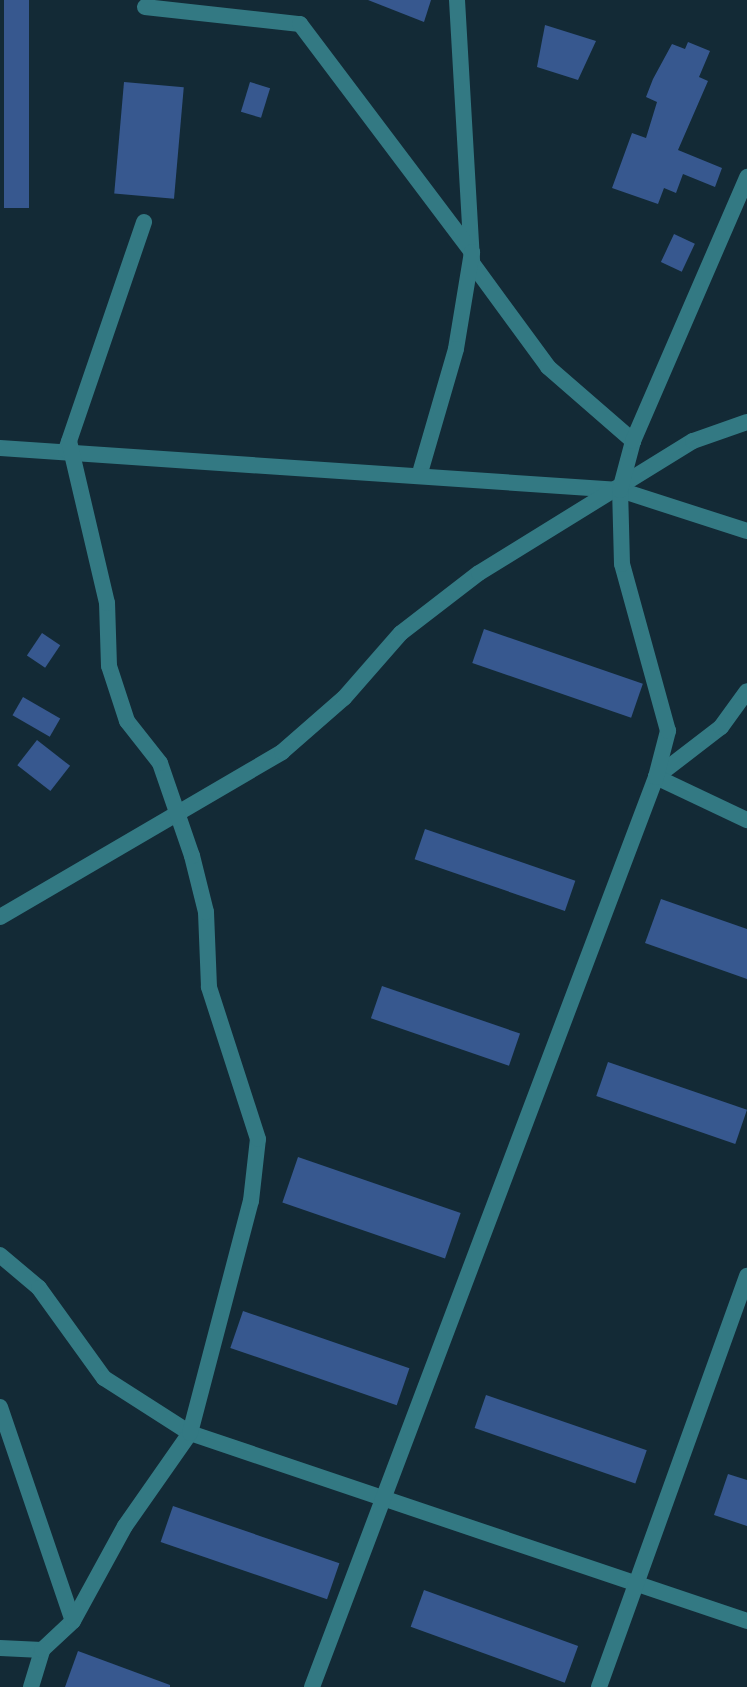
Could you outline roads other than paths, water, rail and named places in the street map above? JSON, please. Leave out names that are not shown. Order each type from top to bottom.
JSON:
[{"type":"street","points":[[457,0],[472,263],[548,367],[633,441]]},
{"type":"street","points":[[145,7],[300,24],[472,252],[456,349],[420,473]]},
{"type":"street","points":[[312,1687],[388,1500],[656,777],[668,731],[622,564],[620,490],[633,441],[747,177]]},
{"type":"street","points":[[31,1687],[42,1650],[73,1621],[125,1526],[190,1433],[251,1201],[258,1139],[209,987],[206,912],[177,813],[160,763],[127,721],[109,666],[107,603],[69,448],[144,222]]},
{"type":"street","points":[[0,917],[282,752],[344,698],[401,633],[479,573],[620,490],[693,441],[747,422]]},
{"type":"street","points":[[0,448],[69,448],[620,490],[747,531]]},
{"type":"street","points":[[656,777],[721,727],[747,691]]},
{"type":"street","points":[[656,777],[747,820]]},
{"type":"street","points":[[0,1255],[39,1288],[104,1378],[190,1433],[747,1621]]},
{"type":"street","points":[[599,1687],[747,1276]]},
{"type":"street","points":[[0,1407],[73,1621]]},
{"type":"street","points":[[0,1648],[42,1650]]}]
